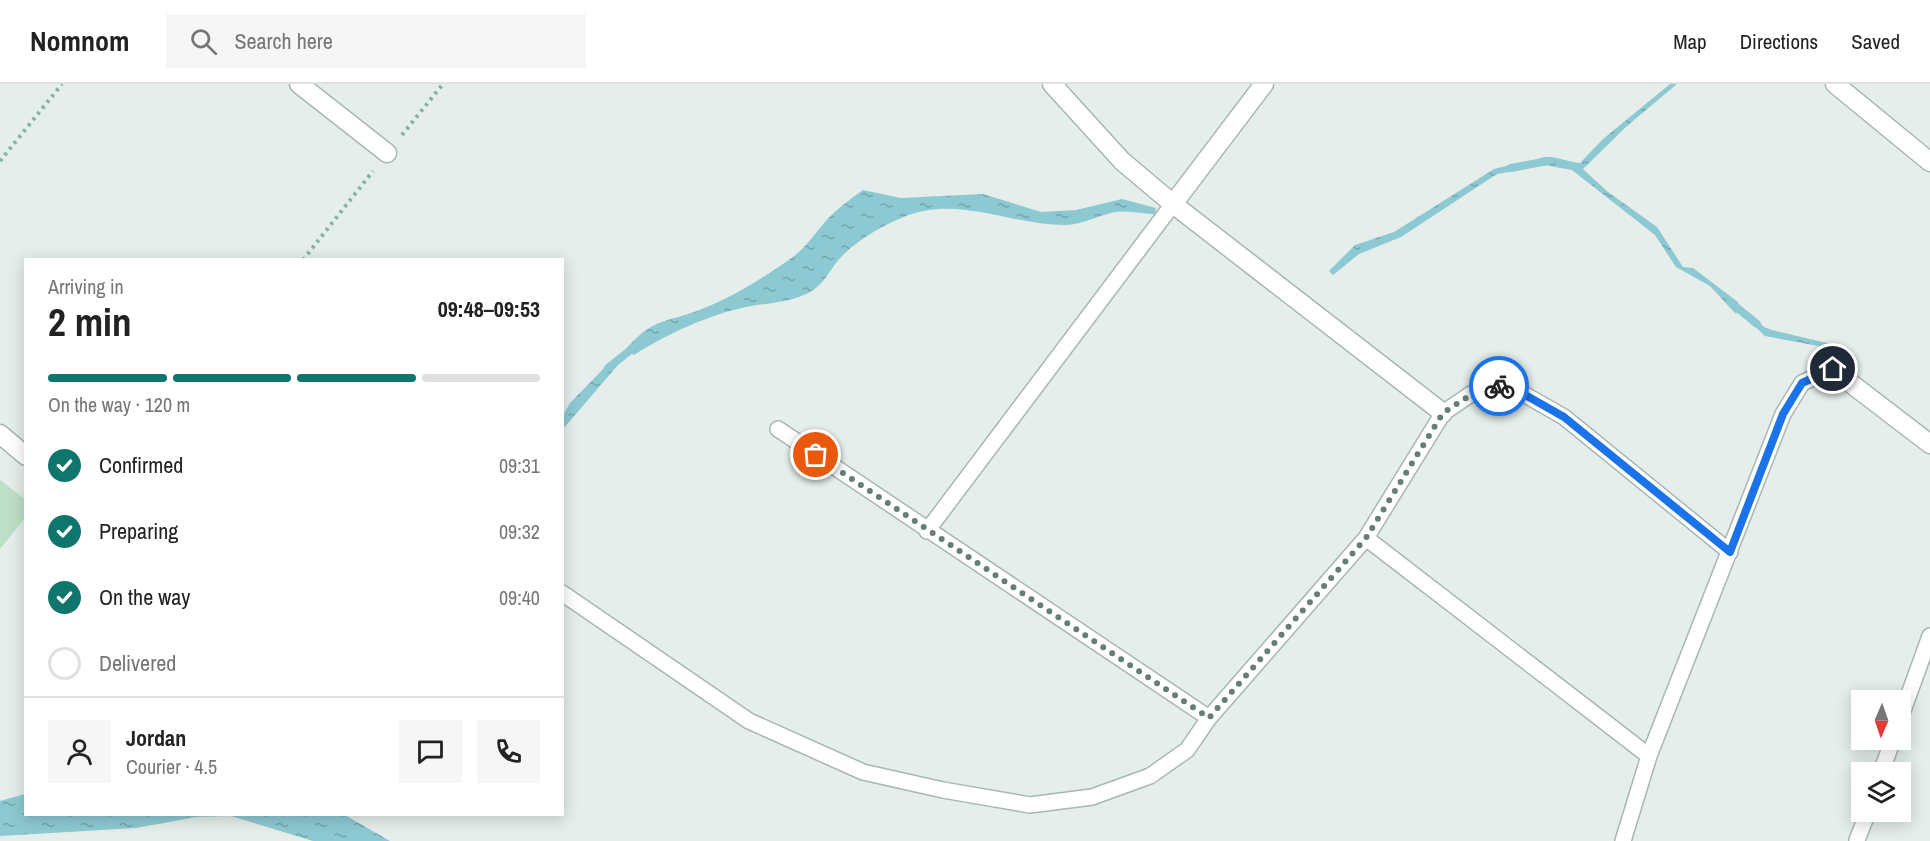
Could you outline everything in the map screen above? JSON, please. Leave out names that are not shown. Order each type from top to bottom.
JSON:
[{"type":"street","points":[[299,84],[387,153]]},
{"type":"street","points":[[1052,84],[1122,161],[1173,204],[1443,413]]},
{"type":"street","points":[[1173,204],[1264,84]]},
{"type":"street","points":[[1835,84],[1930,162]]},
{"type":"street","points":[[1833,369],[1930,444]]},
{"type":"street","points":[[0,434],[24,454]]},
{"type":"lane","points":[[927,531],[1173,204]]},
{"type":"lane","points":[[1623,841],[1649,756],[1783,414],[1802,383],[1833,369]]},
{"type":"lane","points":[[564,594],[750,721],[863,772],[943,790],[1030,805],[1092,796],[1149,776],[1187,750],[1209,718],[1366,538],[1443,413],[1472,394],[1506,384],[1564,417],[1730,552]]},
{"type":"lane","points":[[778,429],[1209,718]]},
{"type":"lane","points":[[1366,538],[1649,756]]},
{"type":"lane","points":[[1910,690],[1930,636]]},
{"type":"lane","points":[[1857,840],[1864,822]]},
{"type":"path","points":[[0,161],[62,84]]},
{"type":"green space","points":[[0,480],[24,498],[24,519],[0,549]]},
{"type":"water","points":[[1670,84],[1677,84],[1627,126],[1583,169],[1608,192],[1657,227],[1683,267],[1693,268],[1738,302],[1739,308],[1736,314],[1710,286],[1676,267],[1655,235],[1572,170],[1539,164],[1538,159],[1543,157],[1580,163],[1603,139]]},
{"type":"water","points":[[1519,163],[1521,170],[1497,174],[1401,237],[1359,254],[1333,275],[1329,271],[1355,245],[1394,232],[1494,169]]},
{"type":"water","points":[[863,190],[901,198],[983,194],[1041,212],[1076,210],[1122,199],[1156,208],[1155,214],[1115,212],[1067,225],[1047,224],[966,210],[926,210],[881,227],[866,237],[839,259],[817,287],[804,295],[717,315],[674,333],[634,355],[626,349],[643,332],[658,323],[721,301],[779,266],[800,251],[833,214]]},
{"type":"water","points":[[1750,314],[1764,327],[1840,346],[1840,350],[1765,336],[1747,319]]},
{"type":"water","points":[[612,360],[618,365],[564,428],[564,413],[570,403]]},
{"type":"water","points":[[24,794],[24,816],[231,816],[196,817],[136,828],[0,836],[0,801]]},
{"type":"water","points":[[231,816],[347,816],[390,841],[313,841]]},
{"type":"waterway","points":[[1511,168],[1548,161]]},
{"type":"waterway","points":[[1730,302],[1757,324]]},
{"type":"waterway","points":[[608,368],[638,344]]},
{"type":"way so far","points":[[816,455],[1209,718],[1366,538],[1443,413],[1472,394],[1499,386]]},
{"type":"route","points":[[1499,386],[1506,384],[1564,417],[1730,552],[1783,414],[1802,383],[1833,369]]}]
